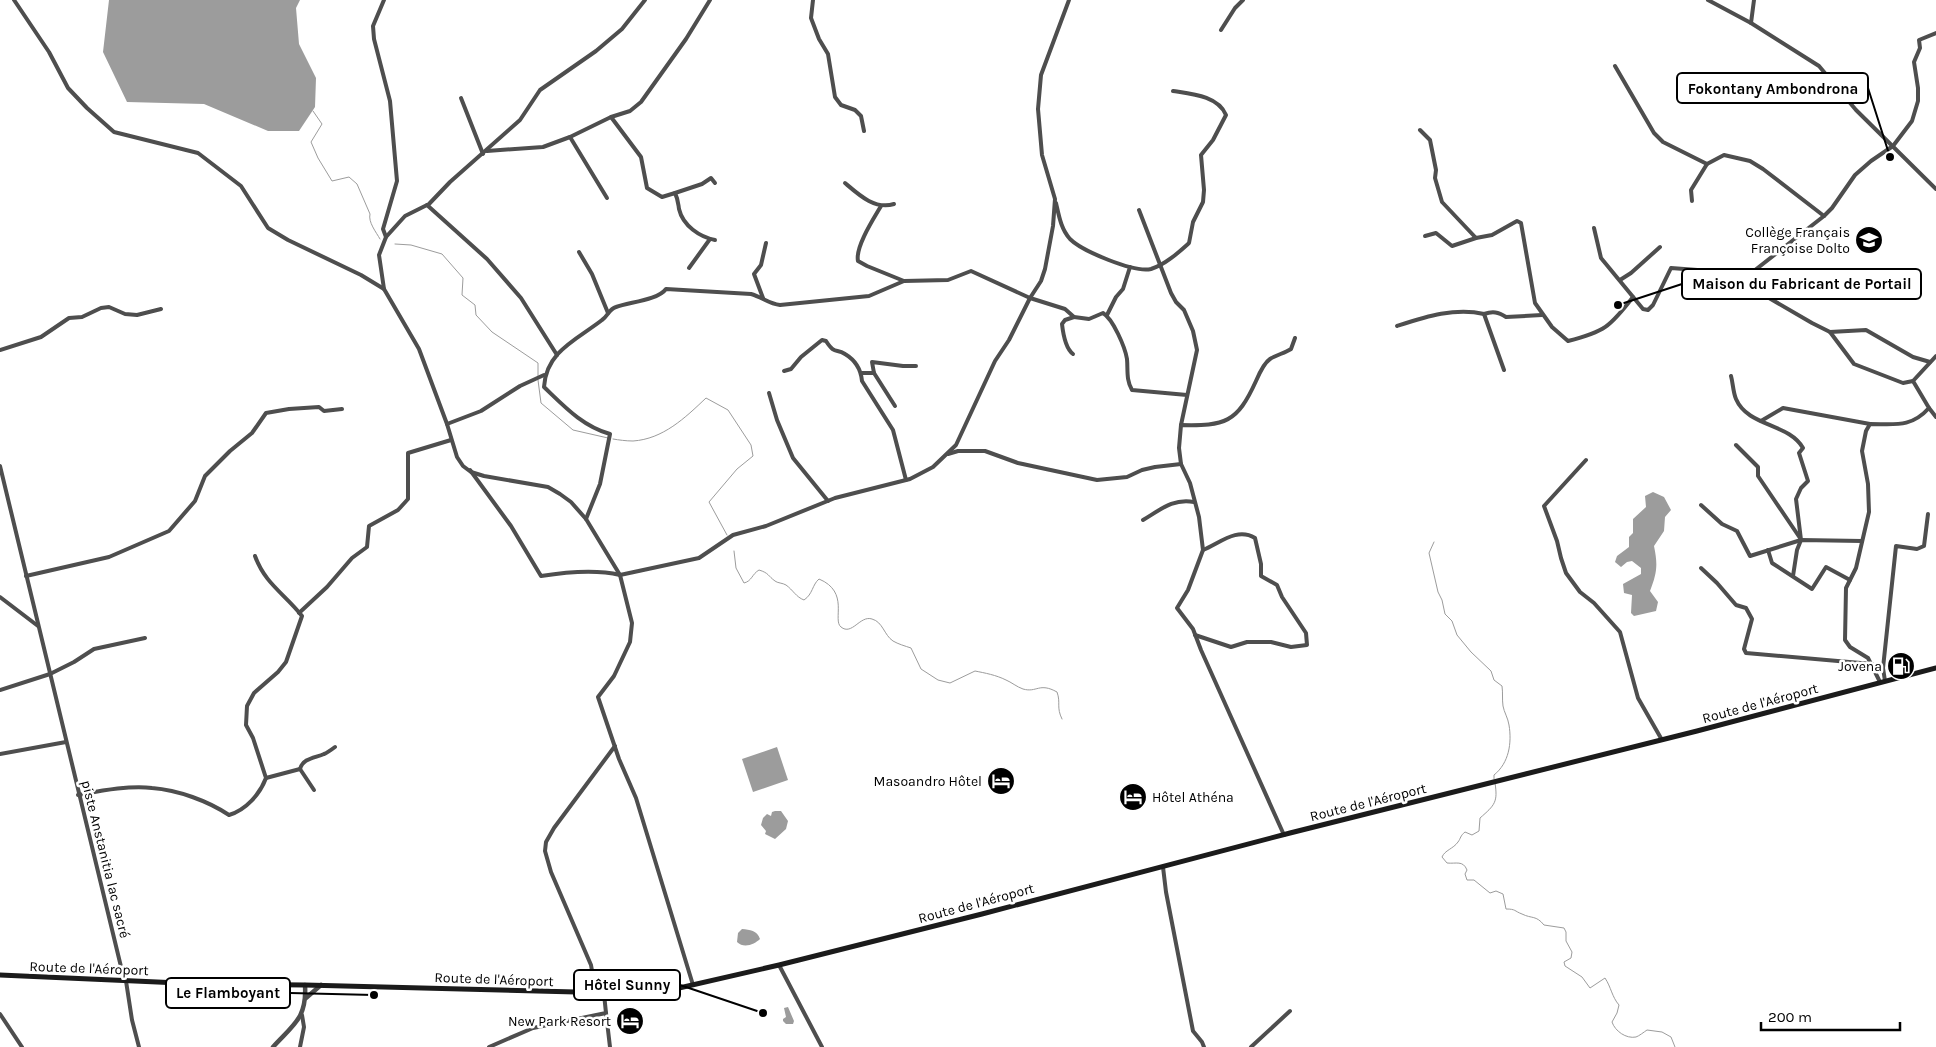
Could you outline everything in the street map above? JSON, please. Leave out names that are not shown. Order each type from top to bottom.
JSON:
[{"type":"main road","name":"Route de l'Aéroport","points":[[0,976],[202,984],[321,985],[653,994],[780,965],[1164,869],[1284,835],[1662,740],[1936,668]]},
{"type":"street","points":[[14,0],[49,52],[68,88],[86,108],[114,132],[198,153],[241,186],[268,228],[288,240],[361,275],[384,289]]},
{"type":"street","points":[[384,0],[373,26],[374,39],[390,101],[397,181],[383,229],[386,237]]},
{"type":"street","points":[[644,0],[622,29],[596,51],[540,90],[520,120],[427,205],[405,216],[386,237],[379,254],[384,289],[419,349],[447,424],[457,457],[464,466],[484,476],[548,487],[571,502],[586,519],[620,575],[632,623],[630,642],[614,676],[598,697],[614,746],[636,798],[693,985]]},
{"type":"street","points":[[485,152],[542,147],[570,137],[611,116],[630,111],[641,102],[686,39],[710,0]]},
{"type":"street","points":[[813,0],[811,18],[819,39],[828,54],[834,97],[842,105],[855,110],[862,116],[864,131]]},
{"type":"street","points":[[1068,0],[1041,75],[1038,109],[1042,155],[1061,224],[1070,239],[1118,264],[1130,268],[1152,269],[1189,243],[1193,222],[1203,202],[1204,190],[1201,155],[1213,140],[1226,115],[1223,108],[1210,99],[1173,91]]},
{"type":"street","points":[[1221,30],[1235,8],[1243,0]]},
{"type":"street","points":[[1708,0],[1751,23],[1820,66],[1856,110],[1936,189]]},
{"type":"street","points":[[1751,23],[1754,0]]},
{"type":"street","points":[[1594,228],[1601,258],[1643,309],[1648,310],[1653,305],[1669,271],[1675,267],[1750,274],[1824,216],[1832,208],[1855,175],[1893,146],[1912,121],[1918,100],[1914,62],[1920,48],[1918,40],[1936,33]]},
{"type":"street","points":[[1615,66],[1654,133],[1663,142],[1708,164]]},
{"type":"street","points":[[461,98],[485,152]]},
{"type":"street","points":[[611,116],[641,157],[644,180],[648,188],[662,198],[702,184],[711,178],[715,183]]},
{"type":"street","points":[[1420,130],[1430,140],[1436,170],[1434,178],[1442,202],[1476,238]]},
{"type":"street","points":[[570,137],[607,198]]},
{"type":"street","points":[[1692,201],[1690,190],[1708,164],[1724,155],[1750,161],[1824,216]]},
{"type":"street","points":[[845,183],[865,198],[881,206],[894,204]]},
{"type":"street","points":[[675,193],[683,219],[688,226],[715,240]]},
{"type":"street","points":[[470,470],[511,526],[541,576],[564,573],[608,572],[620,575],[699,558],[733,535],[766,526],[828,501],[906,480],[933,467],[956,444],[995,362],[1041,281],[1053,226],[1055,199]]},
{"type":"street","points":[[427,205],[487,259],[521,298],[558,355]]},
{"type":"street","points":[[881,206],[864,236],[857,256],[858,261],[904,281]]},
{"type":"street","points":[[1139,210],[1171,293],[1184,310],[1197,350],[1181,425],[1179,448],[1181,464],[1190,483],[1199,517],[1203,550],[1188,590],[1177,608],[1193,629],[1284,835]]},
{"type":"street","points":[[1425,236],[1436,233],[1452,246],[1476,238],[1492,236],[1517,221],[1521,223],[1534,303],[1561,337],[1568,341],[1601,331],[1622,311],[1633,297]]},
{"type":"street","points":[[689,268],[710,239]]},
{"type":"street","points":[[762,298],[754,274],[761,265],[766,243]]},
{"type":"street","points":[[1620,280],[1660,246]]},
{"type":"street","points":[[579,252],[592,274],[608,313]]},
{"type":"street","points":[[1106,315],[1112,302],[1123,289],[1130,268]]},
{"type":"street","points":[[586,519],[600,484],[610,434],[597,430],[570,412],[544,387],[544,375],[550,363],[571,340],[605,318],[614,308],[659,295],[666,288],[751,294],[772,304],[780,305],[869,296],[904,281],[948,280],[971,271],[1030,298],[1065,308],[1074,317]]},
{"type":"street","points":[[1750,274],[1769,298],[1830,332],[1854,364],[1903,383],[1913,381],[1936,356]]},
{"type":"street","points":[[0,350],[42,337],[69,318],[82,317],[101,308],[109,306],[125,314],[137,314],[161,309]]},
{"type":"street","points":[[1397,326],[1470,310],[1484,314],[1491,311],[1500,313],[1506,318],[1542,315]]},
{"type":"street","points":[[1074,354],[1066,343],[1062,324],[1065,320],[1074,317],[1089,319],[1103,313],[1106,315],[1124,348],[1128,384],[1132,390],[1187,395]]},
{"type":"street","points":[[1484,314],[1504,370]]},
{"type":"street","points":[[1830,332],[1866,330],[1913,357],[1930,362]]},
{"type":"street","points":[[1181,425],[1207,426],[1228,420],[1238,412],[1248,399],[1260,373],[1270,359],[1291,349],[1295,338]]},
{"type":"street","points":[[784,371],[792,370],[801,357],[822,340],[826,341],[837,352],[843,352],[857,365],[862,381],[893,430],[906,480]]},
{"type":"street","points":[[895,406],[874,373],[872,362],[916,366]]},
{"type":"street","points":[[861,373],[874,373]]},
{"type":"street","points":[[447,424],[481,411],[520,386],[544,375]]},
{"type":"street","points":[[1731,376],[1736,399],[1747,414],[1798,439],[1803,448],[1799,453],[1808,481],[1801,488],[1796,499],[1802,540],[1797,550],[1793,576]]},
{"type":"street","points":[[1913,381],[1936,417]]},
{"type":"street","points":[[769,393],[777,420],[793,458],[828,501]]},
{"type":"street","points":[[26,576],[109,556],[169,531],[195,501],[205,476],[230,451],[252,433],[266,413],[319,407],[324,411],[342,409]]},
{"type":"street","points":[[1761,421],[1783,408],[1870,424],[1908,424],[1921,416],[1929,408]]},
{"type":"street","points":[[1870,424],[1866,431],[1862,451],[1868,484],[1869,512],[1856,568],[1846,588],[1845,640],[1850,647],[1868,658],[1882,682]]},
{"type":"street","points":[[299,613],[327,587],[352,558],[367,547],[369,526],[398,510],[408,499],[408,453],[451,440]]},
{"type":"street","points":[[1736,445],[1758,467],[1758,476],[1802,540]]},
{"type":"street","points":[[946,454],[958,451],[984,451],[1018,464],[1097,480],[1127,477],[1142,470],[1181,464]]},
{"type":"street","points":[[1586,460],[1544,506],[1566,573],[1580,592],[1594,603],[1620,632],[1638,698],[1662,740]]},
{"type":"street","name":"piste Anstanitia lac sacré","points":[[0,466],[2,485],[126,981],[132,1020],[139,1047]]},
{"type":"street","points":[[1143,520],[1174,501],[1194,502]]},
{"type":"street","points":[[1701,505],[1722,524],[1737,531],[1750,556],[1802,540],[1862,541]]},
{"type":"street","points":[[1882,682],[1896,546],[1917,549],[1924,546],[1928,514]]},
{"type":"street","points":[[1195,635],[1231,647],[1247,642],[1271,642],[1291,647],[1307,645],[1306,632],[1282,596],[1277,585],[1261,576],[1262,564],[1255,538],[1249,534],[1240,533],[1203,550]]},
{"type":"street","points":[[1768,550],[1772,562],[1812,588],[1826,567],[1850,580]]},
{"type":"street","points":[[78,794],[113,789],[151,787],[170,791],[202,802],[230,815],[244,808],[260,792],[266,778],[253,738],[246,725],[247,706],[254,692],[278,672],[286,662],[302,616],[268,581],[262,573],[255,556]]},
{"type":"street","points":[[1701,568],[1717,583],[1736,606],[1746,608],[1752,619],[1744,649],[1746,653],[1872,664]]},
{"type":"street","points":[[0,597],[38,626]]},
{"type":"street","points":[[0,690],[50,674],[94,649],[145,638]]},
{"type":"street","points":[[0,754],[66,742]]},
{"type":"street","points":[[596,993],[591,965],[551,872],[545,851],[546,842],[554,828],[614,746]]},
{"type":"street","points":[[266,778],[300,769],[301,765],[313,756],[323,755],[335,747]]},
{"type":"street","points":[[300,769],[314,790]]},
{"type":"street","points":[[1164,869],[1166,892],[1194,1031],[1204,1047]]},
{"type":"street","points":[[780,965],[822,1047]]},
{"type":"street","points":[[300,1047],[304,1026],[302,1014],[306,998],[305,985]]},
{"type":"street","points":[[306,998],[321,985]]},
{"type":"street","points":[[604,994],[610,1047]]},
{"type":"street","points":[[1251,1047],[1290,1011]]},
{"type":"street","points":[[490,1047],[533,1028],[606,1013]]},
{"type":"street","points":[[0,1014],[22,1047]]},
{"type":"street","points":[[273,1047],[302,1014]]},
{"type":"shaded area","points":[[109,0],[300,0],[296,8],[299,44],[316,78],[315,107],[299,131],[268,131],[204,104],[127,102],[103,52]]},
{"type":"shaded area","points":[[1653,492],[1664,497],[1671,510],[1665,517],[1664,531],[1654,546],[1656,569],[1650,591],[1658,602],[1656,611],[1634,616],[1631,613],[1632,595],[1624,593],[1623,584],[1641,574],[1641,568],[1632,561],[1627,562],[1621,567],[1615,562],[1617,556],[1629,547],[1629,537],[1633,533],[1633,519],[1646,507],[1645,496]]},
{"type":"shaded area","points":[[777,747],[788,780],[753,792],[742,759]]},
{"type":"shaded area","points":[[781,811],[788,821],[786,829],[775,839],[765,834],[766,831],[761,825],[763,818],[767,814],[771,816],[772,812]]},
{"type":"shaded area","points":[[742,929],[755,932],[760,939],[749,945],[740,944],[737,942],[738,933]]},
{"type":"shaded area","points":[[788,1007],[794,1021],[793,1024],[786,1024],[783,1021],[786,1017],[784,1008]]},
{"type":"waterway","points":[[313,111],[322,124],[311,142],[318,158],[332,181],[349,177],[357,184],[370,214],[371,224],[380,239]]},
{"type":"waterway","points":[[395,244],[411,245],[442,254],[463,278],[462,295],[475,305],[476,315],[492,332],[538,363],[538,376]]},
{"type":"waterway","points":[[538,380],[541,403],[573,430],[608,438]]},
{"type":"waterway","points":[[613,439],[633,441],[664,432],[682,420],[706,398],[728,410],[751,445],[753,456],[737,469],[709,502],[727,535]]},
{"type":"waterway","points":[[1434,542],[1429,553],[1445,614],[1452,621],[1457,635],[1491,671],[1494,680],[1502,686],[1503,706],[1509,725],[1510,746],[1506,759],[1494,775],[1494,779]]},
{"type":"waterway","points":[[734,551],[736,568],[744,583],[749,581],[759,570],[767,573],[776,582],[786,585],[804,600],[819,579],[834,591],[837,598],[838,618],[841,627],[849,629],[864,620],[872,619],[876,621],[893,641],[911,648],[921,669],[938,680],[950,683],[975,671],[990,674],[1023,689],[1051,689],[1057,692],[1062,719]]},
{"type":"waterway","points":[[1495,783],[1496,799],[1489,810],[1480,818],[1479,831],[1472,835],[1465,832],[1459,841],[1442,857],[1447,863],[1463,865],[1467,870],[1465,874],[1467,880],[1474,880],[1490,893],[1496,891],[1503,894],[1506,909],[1536,918],[1544,925],[1564,928],[1566,941],[1572,952],[1571,958],[1564,962],[1565,966],[1582,977],[1590,988],[1605,978],[1619,1005],[1612,1022],[1618,1031],[1625,1036],[1632,1037],[1647,1030],[1662,1032],[1671,1037],[1675,1047]]},
{"type":"place","name":"Fokontany Ambondrona","points":[[1890,157]]},
{"type":"place","name":"Collège Français Françoise Dolto","points":[[1869,240]]},
{"type":"place","name":"Maison du Fabricant de Portail","points":[[1618,305]]},
{"type":"place","name":"Jovena","points":[[1901,666]]},
{"type":"place","name":"Masoandro Hôtel","points":[[1001,781]]},
{"type":"place","name":"Hôtel Athéna","points":[[1133,797]]},
{"type":"place","name":"Le Flamboyant","points":[[374,995]]},
{"type":"place","name":"Hôtel Sunny","points":[[763,1013]]},
{"type":"place","name":"New Park Resort","points":[[630,1021]]}]
